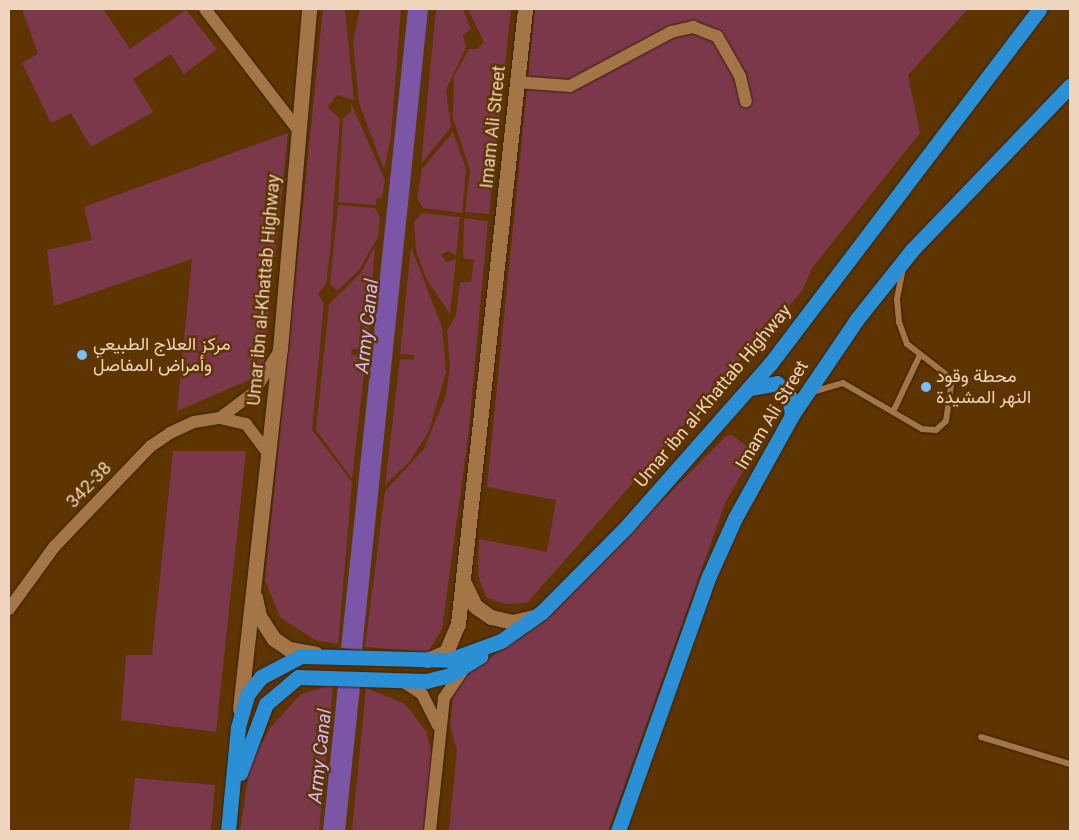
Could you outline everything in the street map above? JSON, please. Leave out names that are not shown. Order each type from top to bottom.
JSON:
[{"type":"highway","name":"Umar ibn al-Khattab Highway","points":[[228,831],[238,727],[247,695],[269,669],[300,656],[418,662],[467,656],[515,633],[542,612],[628,526],[749,388],[1039,9]]},
{"type":"highway","name":"Imam Ali Street","points":[[618,831],[709,576],[735,518],[795,411],[856,319],[912,250],[1070,86]]},
{"type":"highway","points":[[749,388],[777,383],[789,396],[795,411]]},
{"type":"highway","points":[[228,831],[244,760],[266,704],[298,677],[332,675],[402,681],[435,680],[469,665],[515,633]]},
{"type":"main road","name":"Umar ibn al-Khattab Highway","points":[[238,727],[253,574],[280,349],[296,127],[308,9]]},
{"type":"main road","name":"Imam Ali Street","points":[[418,662],[439,657],[452,644],[462,577],[525,9]]},
{"type":"main road","name":"Umar ibn al-Khattab Highway","points":[[253,574],[259,616],[274,639],[289,649],[329,656]]},
{"type":"main road","name":"Imam Ali Street","points":[[462,577],[474,606],[491,617],[512,622],[542,612]]},
{"type":"street","points":[[205,9],[296,127]]},
{"type":"street","points":[[516,82],[570,86],[671,32],[693,27],[718,36],[740,76],[746,101]]},
{"type":"street","points":[[220,418],[253,393],[280,349]]},
{"type":"street","points":[[220,418],[246,424],[268,454]]},
{"type":"street","name":"342-38","points":[[9,609],[54,547],[151,446],[194,422],[220,418]]},
{"type":"street","points":[[430,831],[439,735],[449,686],[469,665]]},
{"type":"street","points":[[402,681],[422,694],[434,713],[439,735]]},
{"type":"lane","points":[[795,411],[820,387],[843,383],[929,431],[946,421],[952,379],[908,344],[897,311],[898,284],[912,250]]},
{"type":"lane","points":[[893,412],[920,355]]},
{"type":"lane","points":[[981,737],[1070,764]]},
{"type":"shaded area","points":[[22,9],[103,9],[130,49],[186,10],[217,49],[184,74],[171,54],[133,79],[153,112],[91,147],[71,113],[51,123],[22,63],[38,54]]},
{"type":"shaded area","points":[[323,9],[345,9],[354,100],[337,95],[328,107],[340,119],[330,253],[326,284],[318,294],[324,303],[312,430],[352,482],[338,644],[315,640],[280,617],[265,580]]},
{"type":"shaded area","points":[[360,9],[401,9],[391,136],[384,170],[359,103],[353,41]]},
{"type":"shaded area","points":[[408,9],[428,9],[362,650],[341,648]]},
{"type":"shaded area","points":[[436,9],[463,9],[471,29],[463,35],[466,47],[446,90],[451,127],[421,164]]},
{"type":"shaded area","points":[[468,9],[511,9],[489,214],[465,212],[470,170],[453,118],[454,76],[469,49],[477,49],[484,42]]},
{"type":"shaded area","points":[[535,9],[968,9],[908,75],[920,133],[812,268],[802,291],[527,603],[506,604],[487,598],[478,576],[479,539],[547,552],[556,500],[487,487]]},
{"type":"shaded area","points":[[351,103],[385,180],[382,197],[376,199],[376,205],[338,202],[343,118],[351,112]]},
{"type":"shaded area","points":[[453,132],[466,169],[462,213],[423,208],[417,198],[422,169]]},
{"type":"shaded area","points":[[288,133],[263,374],[177,411],[192,259],[54,306],[47,250],[92,240],[84,207]]},
{"type":"shaded area","points":[[338,205],[375,208],[380,217],[378,237],[359,270],[337,291],[330,284]]},
{"type":"shaded area","points":[[422,213],[460,217],[456,256],[448,251],[441,254],[446,262],[456,259],[450,314],[427,280],[416,250],[414,222]]},
{"type":"shaded area","points":[[464,218],[488,221],[468,438],[442,629],[428,652],[365,647],[385,491],[424,449],[446,395],[450,367],[447,331],[456,315],[460,282],[471,282],[474,260],[463,258]]},
{"type":"shaded area","points":[[375,246],[367,350],[352,349],[351,355],[366,357],[352,479],[316,430],[329,304],[361,273]]},
{"type":"shaded area","points":[[411,247],[442,327],[446,372],[429,431],[410,461],[385,485],[400,359],[414,360],[414,355],[400,354]]},
{"type":"shaded area","points":[[732,435],[749,448],[751,458],[726,501],[608,831],[449,831],[457,750],[450,726],[454,684],[546,618],[726,436]]},
{"type":"shaded area","points":[[173,451],[246,451],[216,732],[121,720],[126,655],[152,655]]},
{"type":"shaded area","points":[[333,685],[319,831],[240,831],[250,765],[270,728],[301,694]]},
{"type":"shaded area","points":[[338,685],[360,687],[345,831],[323,831]]},
{"type":"shaded area","points":[[366,688],[405,704],[426,731],[432,755],[425,831],[352,831]]},
{"type":"shaded area","points":[[135,778],[215,785],[211,831],[129,831]]},
{"type":"place","name":"مركز العلاج الطبيعي وأمراض المفاصل","points":[[82,355]]},
{"type":"place","name":"محطة وقود النهر المشيدة","points":[[926,387]]},
{"type":"water label","name":"Army Canal","points":[[367,326]]},
{"type":"water label","name":"Army Canal","points":[[320,756]]}]
